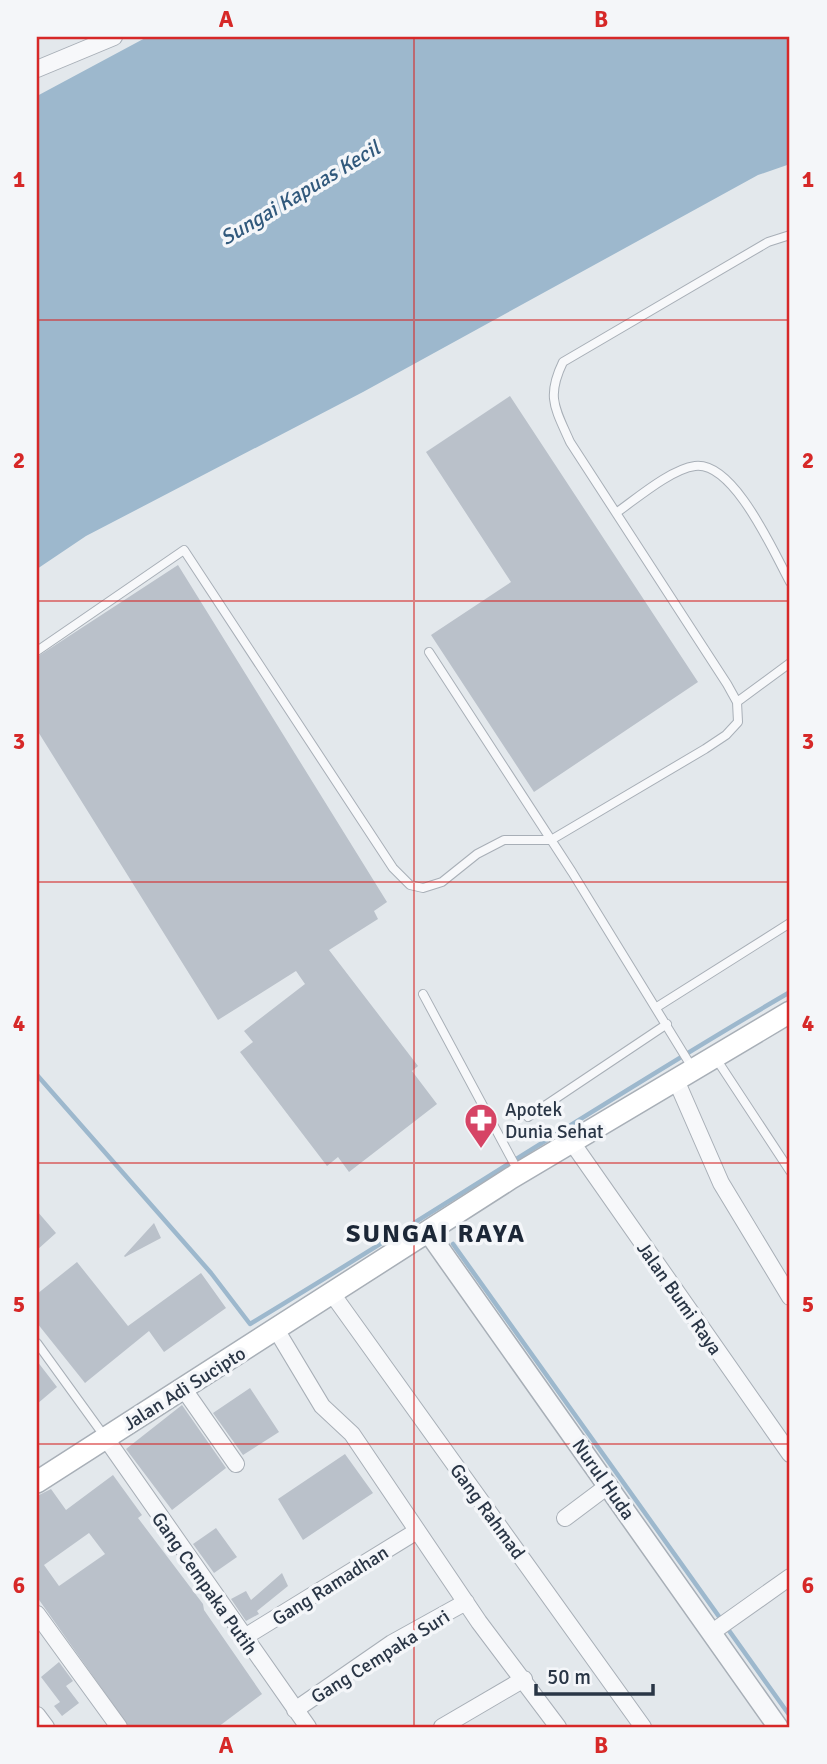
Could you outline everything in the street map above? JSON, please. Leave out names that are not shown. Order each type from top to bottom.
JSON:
[{"type":"main road","name":"Jalan Adi Sucipto","points":[[37,1482],[571,1141],[686,1070],[790,1012]]},
{"type":"street","points":[[37,69],[114,37]]},
{"type":"street","points":[[686,1070],[721,1184],[790,1297]]},
{"type":"street","name":"Jalan Bumi Raya","points":[[571,1141],[790,1454]]},
{"type":"street","name":"Nurul Huda","points":[[428,1231],[778,1727]]},
{"type":"street","name":"Gang Rahmad","points":[[333,1295],[643,1727]]},
{"type":"street","points":[[277,1331],[322,1406],[352,1434],[466,1602],[558,1727]]},
{"type":"street","points":[[183,1388],[236,1464]]},
{"type":"street","name":"Gang Cempaka Putih","points":[[105,1437],[307,1727]]},
{"type":"street","points":[[565,1518],[609,1485]]},
{"type":"street","name":"Gang Ramadhan","points":[[243,1638],[417,1531]]},
{"type":"street","points":[[711,1633],[790,1577]]},
{"type":"street","name":"Gang Cempaka Suri","points":[[295,1710],[392,1643],[466,1602]]},
{"type":"street","points":[[37,1614],[119,1727]]},
{"type":"street","points":[[442,1727],[524,1679]]},
{"type":"street","points":[[37,1715],[46,1727]]},
{"type":"lane","points":[[37,651],[184,550],[393,868],[410,886],[423,888],[442,882],[477,855],[504,840],[551,840],[726,736],[738,722],[737,702],[570,442],[557,413],[552,385],[563,362],[768,242],[790,235]]},
{"type":"lane","points":[[616,513],[679,471],[697,465],[717,472],[737,490],[790,582]]},
{"type":"lane","points":[[429,652],[657,1007],[681,1049],[686,1070]]},
{"type":"lane","points":[[737,702],[790,663]]},
{"type":"lane","points":[[657,1007],[790,923]]},
{"type":"lane","points":[[423,995],[517,1169]]},
{"type":"lane","points":[[528,1116],[667,1024]]},
{"type":"lane","points":[[714,1056],[790,1171]]},
{"type":"lane","points":[[37,1343],[105,1437]]},
{"type":"water","name":"Sungai Kapuas Kecil","points":[[147,37],[790,37],[790,164],[758,175],[363,392],[86,536],[37,569],[37,96]]},
{"type":"building","points":[[510,396],[698,682],[534,792],[431,635],[511,582],[426,452]]},
{"type":"building","points":[[178,565],[387,902],[374,911],[378,919],[329,950],[418,1066],[412,1071],[437,1104],[349,1172],[338,1157],[327,1166],[240,1052],[253,1042],[244,1031],[305,984],[296,971],[218,1020],[37,730],[37,657]]},
{"type":"building","points":[[37,1211],[56,1233],[37,1250]]},
{"type":"building","points":[[154,1223],[161,1238],[125,1257],[124,1256]]},
{"type":"building","points":[[77,1262],[128,1326],[201,1273],[226,1308],[164,1352],[149,1331],[85,1383],[37,1323],[37,1294]]},
{"type":"building","points":[[37,1361],[57,1387],[37,1404]]},
{"type":"building","points":[[250,1388],[279,1432],[243,1455],[213,1413]]},
{"type":"building","points":[[182,1405],[226,1468],[172,1510],[126,1449]]},
{"type":"building","points":[[345,1454],[373,1493],[303,1540],[278,1499]]},
{"type":"building","points":[[113,1475],[142,1515],[138,1518],[203,1604],[204,1610],[262,1694],[218,1727],[129,1727],[37,1597],[37,1496],[51,1489],[66,1510]],"holes":[[[89,1533],[105,1554],[59,1586],[44,1565]]]},
{"type":"building","points":[[216,1528],[237,1557],[214,1573],[193,1544]]},
{"type":"building","points":[[282,1573],[288,1586],[257,1611],[259,1614],[246,1621],[231,1599],[246,1591],[251,1600]]},
{"type":"building","points":[[59,1662],[73,1681],[66,1686],[79,1703],[62,1716],[54,1706],[60,1702],[41,1677]]},
{"type":"waterway","points":[[37,1075],[211,1273],[250,1324],[654,1073],[790,992]]},
{"type":"waterway","points":[[453,1244],[790,1716]]},
{"type":"place","name":"Apotek Dunia Sehat","points":[[481,1150]]},
{"type":"district","name":"SUNGAI RAYA","points":[[436,1233]]}]
